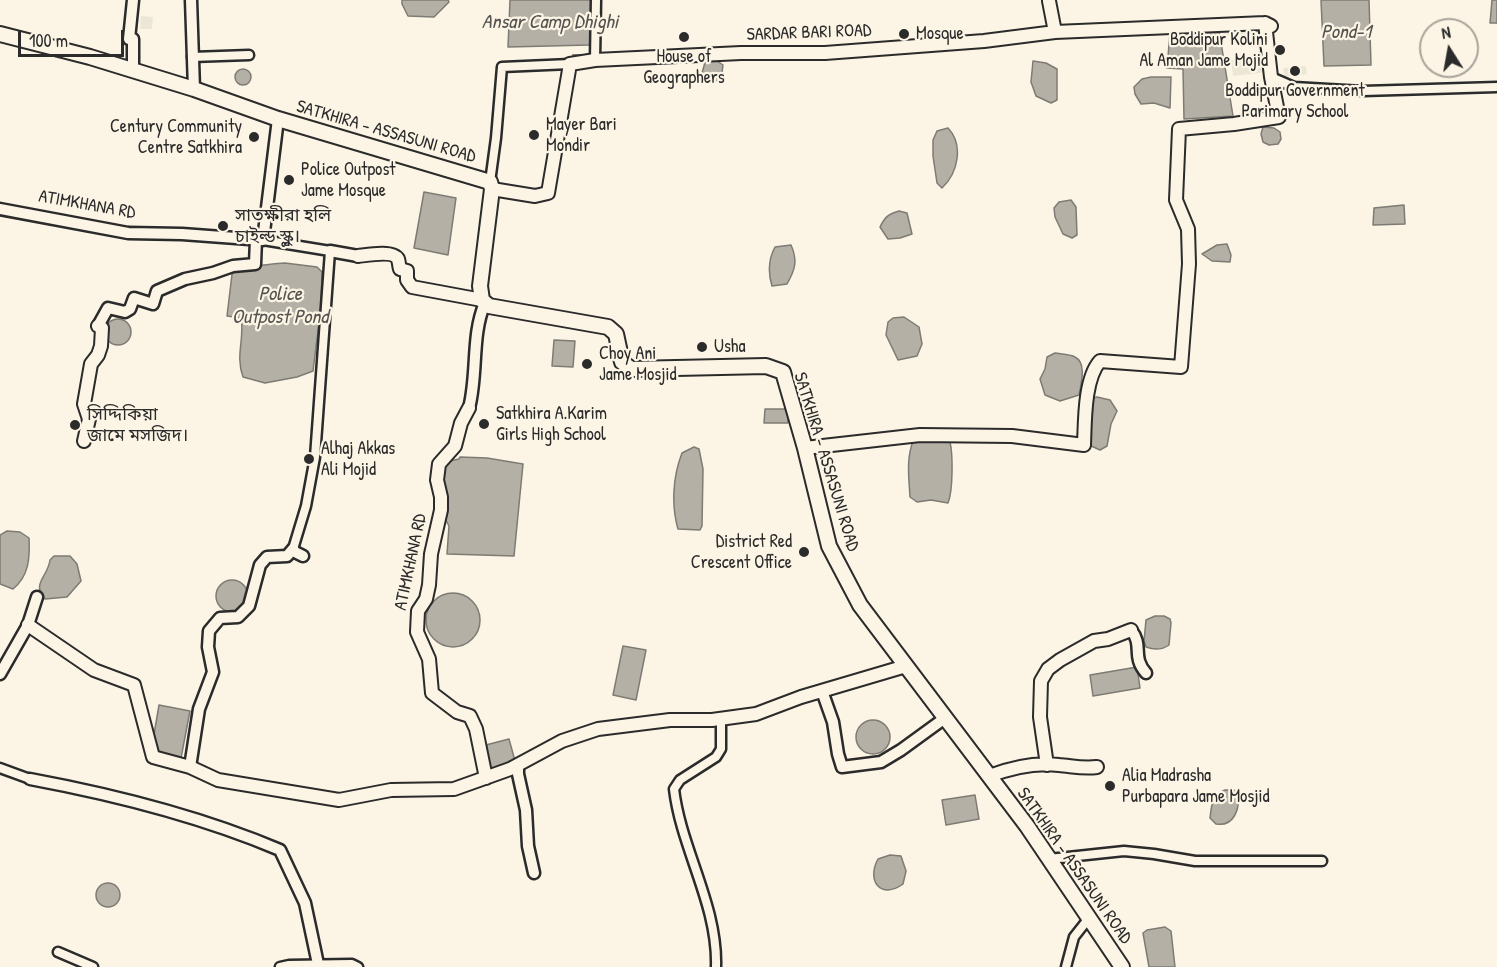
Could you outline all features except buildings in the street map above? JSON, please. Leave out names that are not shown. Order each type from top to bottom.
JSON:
[{"type":"main road","points":[[1049,0],[1054,32]]},
{"type":"main road","name":"SARDAR BARI ROAD","points":[[570,64],[595,60],[741,53],[825,53],[984,41],[1054,32],[1268,25],[1271,77]]},
{"type":"main road","name":"SATKHIRA - ASSASUNI ROAD","points":[[0,34],[133,70],[278,119],[491,185]]},
{"type":"main road","points":[[358,256],[373,253],[395,256],[400,269],[407,271],[407,280],[412,287],[483,301],[480,286],[491,185],[535,196],[548,193],[570,64]]},
{"type":"main road","points":[[805,448],[920,435],[1012,436],[1084,446],[1085,402],[1095,366],[1100,362],[1181,367],[1189,264],[1188,229],[1176,200],[1179,129],[1279,117],[1271,77]]},
{"type":"main road","name":"SATKHIRA - ASSASUNI ROAD","points":[[483,301],[489,306],[608,327],[616,334],[622,362],[632,369],[766,366],[783,372],[805,448],[829,546],[860,605],[989,776],[1049,859],[1122,967]]},
{"type":"main road","points":[[84,441],[89,419],[84,404],[91,364],[101,346],[102,328],[99,326]]},
{"type":"main road","name":"ATIMKHANA RD","points":[[470,408],[461,423],[455,446],[439,464],[437,480],[441,510],[432,547],[426,599],[418,611],[417,632],[429,659],[432,693],[457,712],[470,716],[476,729],[486,778]]},
{"type":"main road","points":[[28,625],[94,670],[134,685],[153,757],[190,766],[218,780],[339,800],[391,790],[454,789],[518,765],[562,741],[598,729],[670,720],[756,714],[906,666]]},
{"type":"main road","points":[[1047,765],[1041,723],[1041,681],[1048,669],[1094,641],[1131,630]]},
{"type":"main road","points":[[989,776],[1009,770],[1047,765],[1085,769],[1097,767]]},
{"type":"street","points":[[133,0],[129,39],[133,39],[133,70]]},
{"type":"street","points":[[191,0],[194,89]]},
{"type":"street","points":[[595,60],[596,0]]},
{"type":"street","points":[[192,57],[249,55]]},
{"type":"street","points":[[491,185],[502,67],[570,64]]},
{"type":"street","points":[[1271,77],[1294,87],[1363,91],[1497,87]]},
{"type":"street","points":[[99,326],[108,308],[125,312],[130,309],[134,298],[153,304],[157,291],[185,279],[233,266],[247,267],[255,264],[278,119]]},
{"type":"street","name":"ATIMKHANA RD","points":[[0,209],[128,233],[259,239]]},
{"type":"street","points":[[259,239],[358,256]]},
{"type":"street","points":[[190,766],[199,709],[213,672],[208,647],[209,631],[216,620],[224,617],[238,617],[249,606],[258,570],[263,560],[271,555],[287,556],[293,549],[306,506],[315,457],[330,250]]},
{"type":"street","name":"ATIMKHANA RD","points":[[470,408],[483,301]]},
{"type":"street","points":[[293,549],[303,556]]},
{"type":"street","points":[[0,674],[28,625],[37,597]]},
{"type":"street","points":[[1131,630],[1137,638],[1138,665],[1146,673]]},
{"type":"street","points":[[822,691],[833,722],[842,767],[881,762],[945,718]]},
{"type":"street","points":[[716,967],[716,952],[710,918],[683,828],[674,789],[680,780],[716,757],[721,749],[721,718]]},
{"type":"street","points":[[518,765],[526,810],[528,846],[534,873]]},
{"type":"street","points":[[0,768],[30,779],[88,790],[155,807],[234,831],[280,850],[305,903],[318,964]]},
{"type":"street","points":[[1049,859],[1124,851],[1195,861],[1322,861]]},
{"type":"street","points":[[1066,967],[1074,937],[1089,918]]},
{"type":"street","points":[[58,952],[93,967]]},
{"type":"street","points":[[280,967],[318,964],[352,964],[358,967]]},
{"type":"shaded area","points":[[141,16],[153,17],[152,29],[140,29]]},
{"type":"shaded area","points":[[1261,26],[1261,33],[1223,35],[1222,28]]},
{"type":"shaded area","points":[[1264,39],[1268,72],[1233,76],[1231,60],[1259,56],[1258,40]]},
{"type":"shaded area","name":"Boddipur Government Parimary School","points":[[1306,66],[1307,74],[1284,77],[1283,68]]},
{"type":"water","points":[[402,0],[448,0],[449,2],[434,17],[408,16]]},
{"type":"water","name":"Ansar Camp Dhighi","points":[[510,0],[591,0],[590,45],[508,47]]},
{"type":"water","name":"Pond-1","points":[[1321,0],[1369,0],[1371,65],[1324,66]]},
{"type":"water","points":[[1492,0],[1497,0],[1497,23],[1490,23]]},
{"type":"water","points":[[1219,30],[1233,116],[1184,119],[1183,69],[1167,68],[1170,33]]},
{"type":"water","points":[[713,58],[723,65],[721,80],[710,80],[702,73],[706,59]]},
{"type":"water","points":[[1033,61],[1046,63],[1057,69],[1057,100],[1051,103],[1036,96],[1031,82]]},
{"type":"water","points":[[243,69],[249,71],[251,77],[249,83],[243,85],[237,83],[235,77],[237,71]]},
{"type":"water","points":[[1171,77],[1170,108],[1154,103],[1141,104],[1134,87],[1142,79]]},
{"type":"water","points":[[1263,127],[1274,128],[1280,132],[1281,139],[1278,144],[1269,145],[1263,142],[1261,134]]},
{"type":"water","points":[[948,128],[956,142],[957,159],[952,175],[942,188],[937,183],[933,140],[937,131]]},
{"type":"water","points":[[424,192],[456,198],[448,255],[414,248]]},
{"type":"water","points":[[1071,200],[1076,207],[1077,235],[1072,238],[1063,234],[1055,217],[1054,208],[1059,202]]},
{"type":"water","points":[[1404,205],[1405,224],[1373,225],[1374,208]]},
{"type":"water","points":[[899,211],[907,213],[912,234],[888,239],[880,227],[887,216]]},
{"type":"water","points":[[1227,244],[1231,255],[1230,262],[1212,261],[1202,254],[1217,245]]},
{"type":"water","points":[[791,245],[795,261],[792,274],[787,284],[772,286],[769,266],[775,247]]},
{"type":"water","name":"Police Outpost Pond","points":[[285,263],[317,267],[322,272],[321,306],[313,371],[297,377],[265,383],[243,377],[240,361],[241,318],[227,316],[233,266]]},
{"type":"water","points":[[904,317],[919,327],[922,344],[917,356],[898,360],[886,335],[888,322],[893,318]]},
{"type":"water","points":[[118,319],[127,323],[131,332],[127,341],[118,345],[109,341],[105,332],[109,323]]},
{"type":"water","points":[[554,340],[575,341],[573,367],[552,366]]},
{"type":"water","points":[[1055,353],[1070,355],[1079,360],[1082,374],[1079,395],[1060,401],[1045,395],[1040,379],[1047,357]]},
{"type":"water","points":[[1092,398],[1110,400],[1117,411],[1111,424],[1107,446],[1100,450],[1089,445]]},
{"type":"water","points":[[765,409],[788,409],[788,423],[764,423]]},
{"type":"water","points":[[928,439],[950,442],[952,473],[948,503],[931,500],[917,502],[910,497],[909,462],[913,441]]},
{"type":"water","points":[[694,447],[699,449],[703,469],[702,526],[700,530],[678,529],[674,500],[677,471],[682,453]]},
{"type":"water","points":[[460,457],[487,458],[523,464],[514,556],[447,554],[449,526],[444,517],[442,490],[444,466]]},
{"type":"water","points":[[7,531],[20,532],[29,538],[27,566],[22,578],[13,589],[0,584],[0,535]]},
{"type":"water","points":[[54,556],[70,556],[77,564],[81,581],[67,597],[45,599],[41,593],[40,584]]},
{"type":"water","points":[[232,580],[243,585],[248,596],[243,607],[232,612],[221,607],[216,596],[221,585]]},
{"type":"water","points":[[453,593],[463,595],[472,601],[478,610],[480,620],[478,630],[472,639],[463,645],[453,647],[443,645],[434,639],[428,630],[426,620],[428,610],[434,601],[443,595]]},
{"type":"water","points":[[1155,616],[1164,616],[1170,619],[1171,623],[1169,645],[1161,649],[1146,647],[1144,641],[1146,620]]},
{"type":"water","points":[[623,646],[646,650],[636,700],[613,695]]},
{"type":"water","points":[[1137,667],[1140,688],[1093,696],[1090,675]]},
{"type":"water","points":[[159,705],[190,711],[181,758],[151,752]]},
{"type":"water","points":[[873,720],[885,725],[890,737],[885,749],[873,754],[861,749],[856,737],[861,725]]},
{"type":"water","points":[[509,739],[515,761],[488,771],[482,746]]},
{"type":"water","points":[[1225,790],[1234,790],[1238,794],[1237,811],[1227,823],[1216,824],[1210,818],[1212,805],[1217,795]]},
{"type":"water","points":[[975,795],[979,819],[946,825],[942,800]]},
{"type":"water","points":[[890,855],[901,856],[906,871],[903,884],[888,890],[878,886],[874,874],[878,859]]},
{"type":"water","points":[[108,883],[116,887],[120,895],[116,903],[108,907],[100,903],[96,895],[100,887]]},
{"type":"water","points":[[1165,927],[1171,931],[1175,967],[1149,967],[1143,933],[1147,930]]},
{"type":"waterway","points":[[704,49],[725,48]]},
{"type":"waterway","points":[[653,52],[677,50]]},
{"type":"waterway","points":[[573,55],[594,55]]},
{"type":"place","name":"Mosque","points":[[904,34]]},
{"type":"place","name":"House of Geographers","points":[[684,37]]},
{"type":"place","name":"Boddipur Kolini Al Aman Jame Mojid","points":[[1280,50]]},
{"type":"place","name":"Boddipur Government Parimary School","points":[[1295,71]]},
{"type":"place","name":"Mayer Bari Mondir","points":[[534,135]]},
{"type":"place","name":"Century Community Centre Satkhira","points":[[254,137]]},
{"type":"place","name":"Police Outpost Jame Mosque","points":[[289,180]]},
{"type":"place","name":"সাতক্ষীরা হলি চাইল্ড স্কুল।","points":[[223,226]]},
{"type":"place","name":"Usha","points":[[702,347]]},
{"type":"place","name":"Choy Ani Jame Mosjid","points":[[587,364]]},
{"type":"place","name":"Satkhira A.Karim Girls High School","points":[[484,424]]},
{"type":"place","name":"সিদ্দিকিয়া জামে মসজিদ।","points":[[75,425]]},
{"type":"place","name":"Alhaj Akkas Ali Mojid","points":[[309,459]]},
{"type":"place","name":"District Red Crescent Office","points":[[804,552]]},
{"type":"place","name":"Alia Madrasha Purbapara Jame Mosjid","points":[[1110,786]]}]
